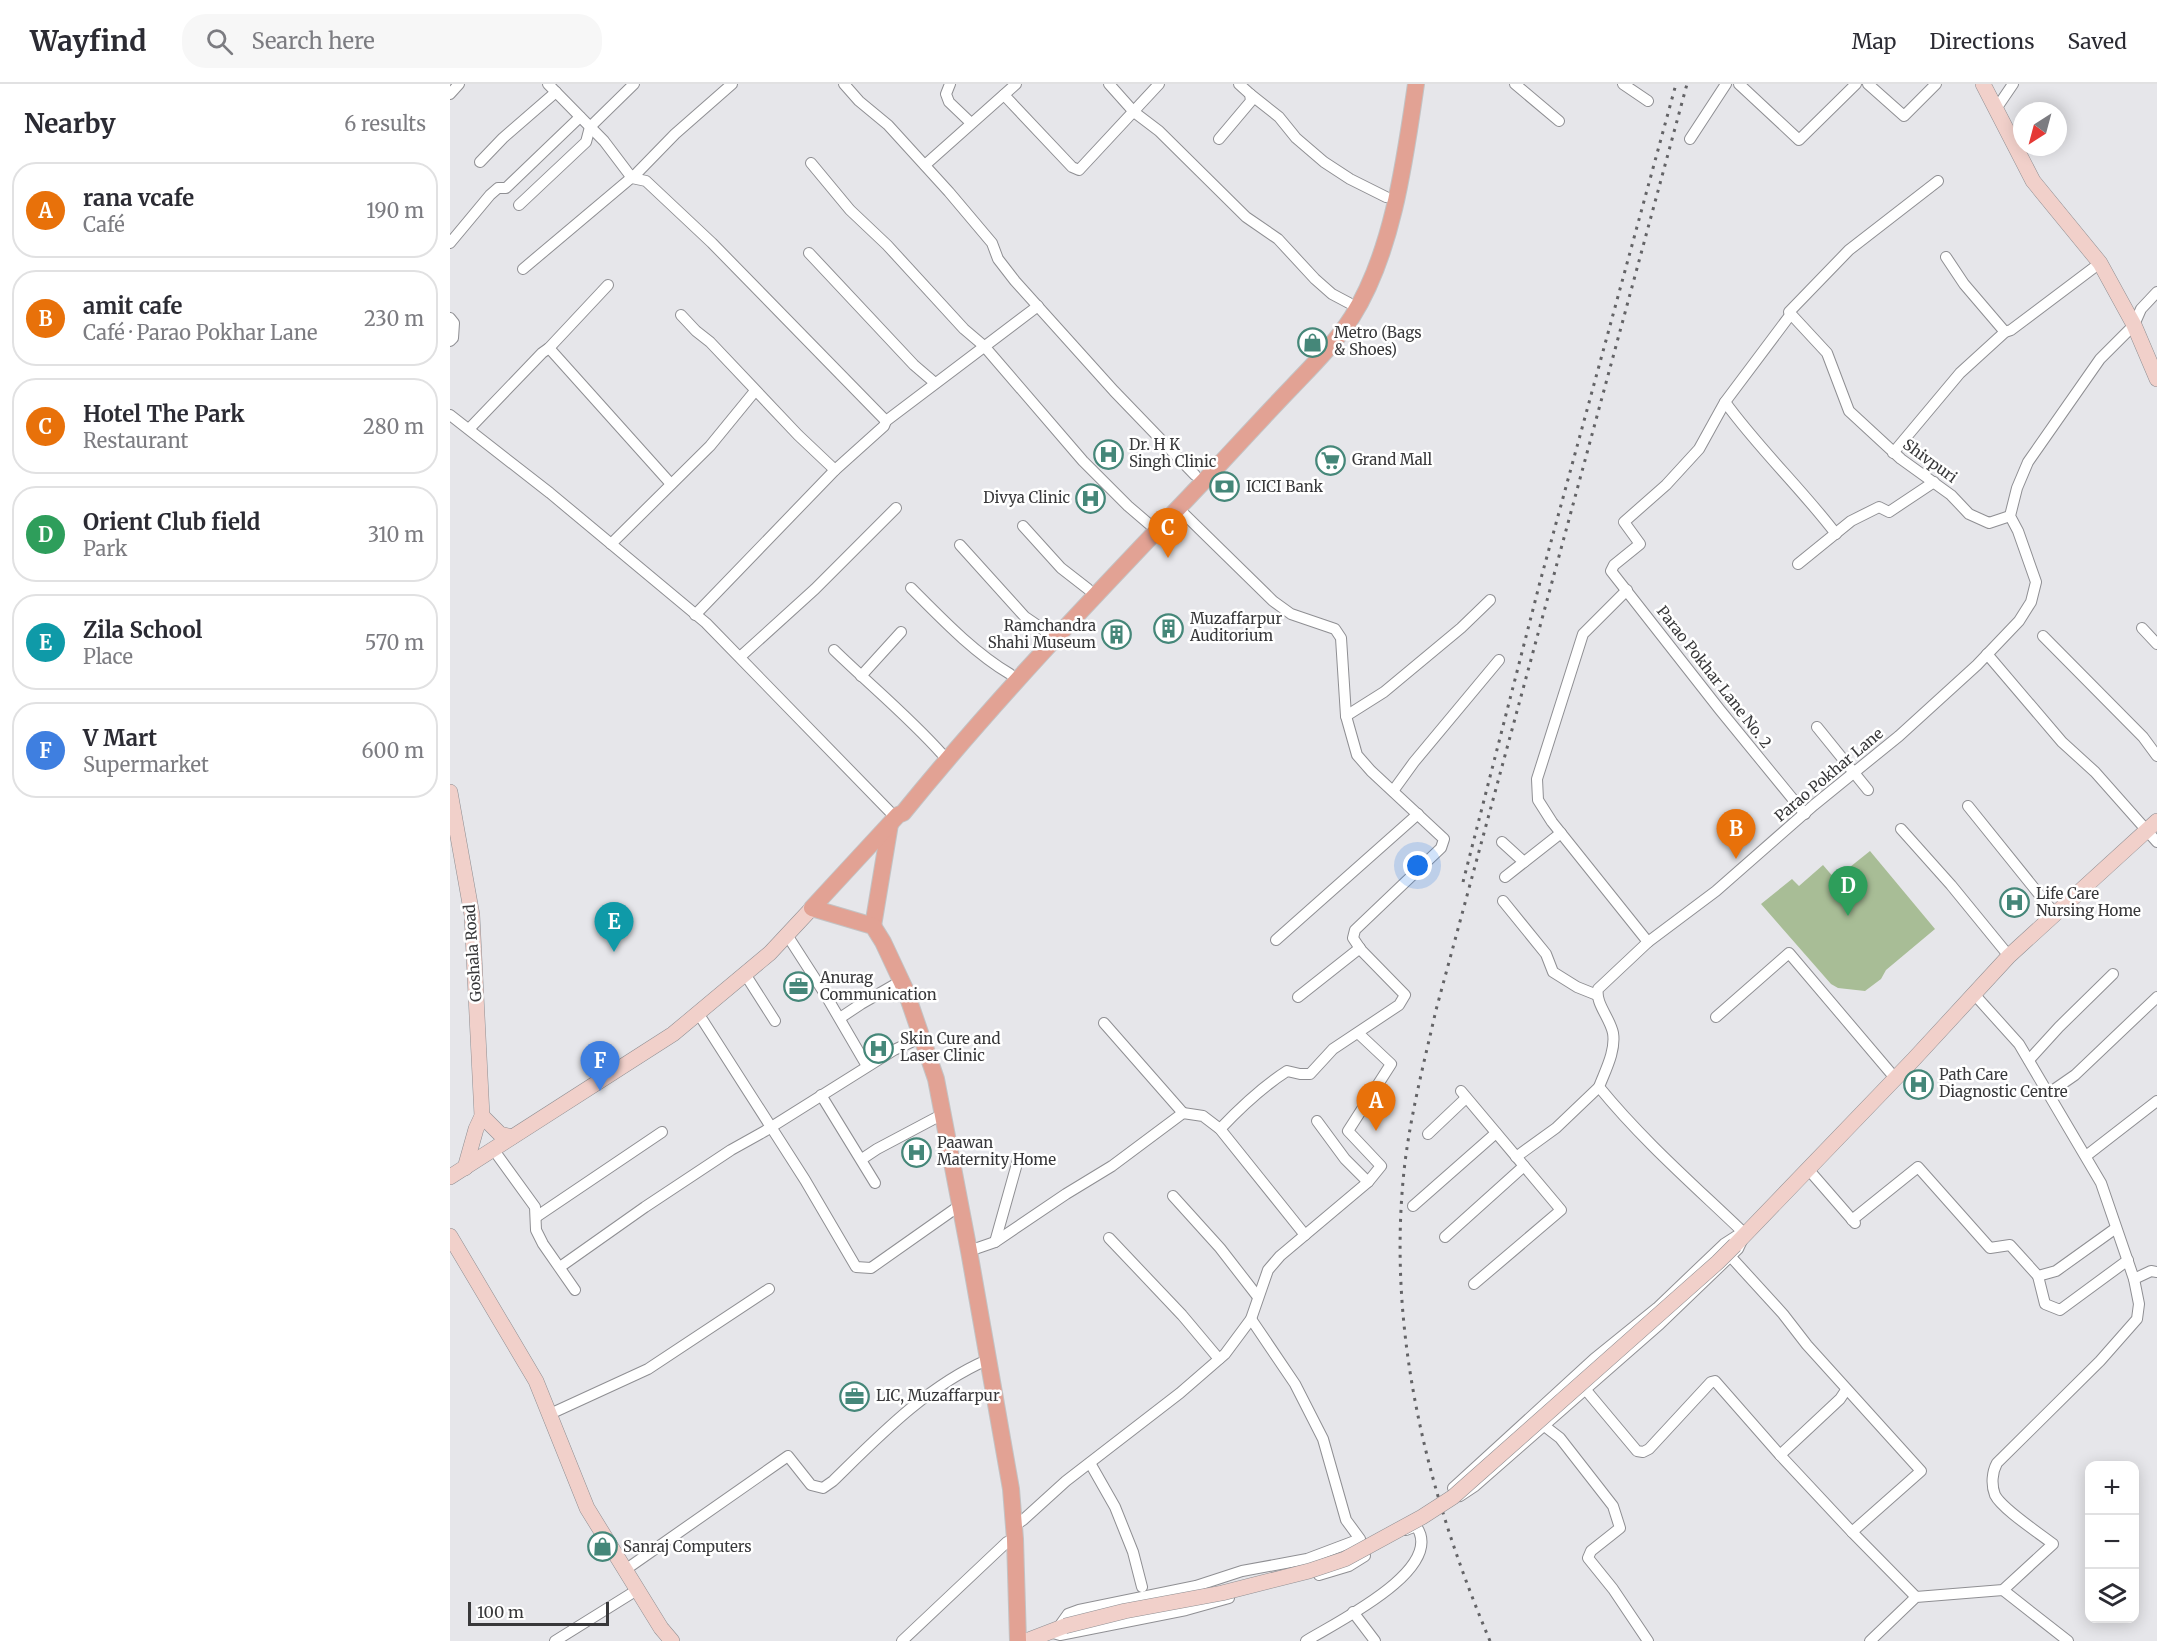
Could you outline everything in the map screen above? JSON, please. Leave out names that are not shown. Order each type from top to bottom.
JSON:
[{"type":"main road","points":[[873,926],[897,809],[1047,632],[1309,354],[1349,303],[1364,270],[1386,197],[1397,147],[1405,84]]},
{"type":"main road","points":[[450,1177],[673,1034],[770,953],[903,813],[1098,590],[1303,376],[1352,317],[1373,277],[1396,200],[1416,84]]},
{"type":"main road","points":[[1983,84],[2033,181],[2100,263],[2134,325],[2157,380]]},
{"type":"main road","name":"Goshala Road","points":[[450,792],[472,915],[482,1116]]},
{"type":"main road","points":[[1026,1641],[1057,1629],[1125,1611],[1203,1597],[1309,1571],[1345,1559],[1422,1517],[1453,1497],[1582,1380],[1737,1245],[2009,956],[2154,831]]},
{"type":"main road","points":[[812,908],[873,926],[901,981],[936,1079],[1011,1489],[1018,1641]]},
{"type":"main road","points":[[465,1168],[482,1116],[500,1134],[512,1137]]},
{"type":"main road","points":[[450,1236],[536,1381],[587,1508],[661,1628],[672,1641]]},
{"type":"street","points":[[450,94],[459,84]]},
{"type":"street","points":[[519,205],[586,142],[590,127],[634,84]]},
{"type":"street","points":[[523,269],[632,178],[675,134],[732,84]]},
{"type":"street","points":[[844,84],[888,125],[925,165],[992,243],[998,259],[1038,306],[1195,475]]},
{"type":"street","points":[[950,84],[946,94],[949,102],[970,123]]},
{"type":"street","points":[[925,165],[1016,84]]},
{"type":"street","points":[[1109,84],[1134,112],[1159,131],[1246,217],[1278,239],[1332,294],[1349,303]]},
{"type":"street","points":[[1004,94],[1072,167],[1079,171],[1159,84]]},
{"type":"street","points":[[1239,84],[1279,117],[1296,138],[1324,162],[1350,179],[1386,197]]},
{"type":"street","points":[[1515,84],[1559,122]]},
{"type":"street","points":[[1623,84],[1648,101]]},
{"type":"street","points":[[1690,139],[1726,84]]},
{"type":"street","points":[[1739,84],[1798,140],[1852,85]]},
{"type":"street","points":[[1868,84],[1904,116],[1936,84]]},
{"type":"street","points":[[1996,109],[2013,84]]},
{"type":"street","points":[[480,162],[552,88],[604,141],[632,178],[646,181],[711,243],[886,421]]},
{"type":"street","points":[[1219,139],[1251,101],[1250,94]]},
{"type":"street","points":[[450,243],[490,195],[498,188],[506,188],[580,117]]},
{"type":"street","points":[[811,163],[850,210],[887,245],[964,329],[984,346],[1083,461],[1149,524]]},
{"type":"street","points":[[1836,534],[1817,509],[1763,452],[1725,402],[1791,314],[1789,312],[1849,250],[1938,181]]},
{"type":"street","points":[[809,253],[914,365],[935,383]]},
{"type":"street","points":[[1946,257],[1964,284],[2005,332]]},
{"type":"street","points":[[1893,453],[1960,373],[2005,332],[2011,330],[2100,263]]},
{"type":"street","points":[[469,429],[608,285]]},
{"type":"street","points":[[2010,516],[2016,488],[2028,462],[2100,359],[2134,325],[2141,309],[2157,292]]},
{"type":"street","points":[[695,615],[835,470],[884,426],[886,421],[1038,306]]},
{"type":"street","name":"Shivpuri","points":[[1791,314],[1827,353],[1848,411],[1864,428],[1893,453],[1951,495],[1970,514],[1989,523],[2010,516]]},
{"type":"street","points":[[681,315],[835,470]]},
{"type":"street","points":[[450,318],[454,323],[453,339],[450,341]]},
{"type":"street","points":[[549,348],[671,484]]},
{"type":"street","points":[[611,544],[710,446],[755,391]]},
{"type":"street","name":"Parao Pokhar Lane No. 2","points":[[1725,402],[1699,449],[1666,485],[1624,522],[1641,544],[1614,565],[1611,571],[1805,814]]},
{"type":"street","points":[[450,415],[706,623],[895,819]]},
{"type":"street","points":[[1798,564],[1851,521],[1880,507],[1888,512],[1934,482]]},
{"type":"street","points":[[740,657],[815,589],[896,508]]},
{"type":"street","points":[[1178,508],[1273,601],[1291,614],[1335,629],[1341,638],[1346,716],[1357,755],[1444,839],[1441,848],[1355,930],[1353,938],[1360,948],[1405,995],[1399,1005],[1333,1049],[1310,1074],[1287,1071],[1278,1076],[1220,1129]]},
{"type":"street","name":"Parao Pokhar Lane","points":[[1597,995],[1598,988],[1648,942],[1730,880],[1899,736],[2019,621],[2035,592],[2034,575],[2019,531],[2010,516]]},
{"type":"street","points":[[1023,526],[1061,568],[1088,589]]},
{"type":"street","points":[[960,545],[1025,617],[1047,632]]},
{"type":"street","points":[[911,588],[946,623],[998,667],[1010,674]]},
{"type":"street","points":[[1627,590],[1583,634],[1538,779],[1538,800],[1561,833],[1648,942]]},
{"type":"street","points":[[1346,716],[1384,692],[1461,628],[1490,600]]},
{"type":"street","points":[[2142,628],[2157,644]]},
{"type":"street","points":[[861,676],[901,632]]},
{"type":"street","points":[[2043,636],[2143,737],[2157,756]]},
{"type":"street","points":[[834,650],[919,729],[942,754]]},
{"type":"street","points":[[1987,654],[2062,742],[2154,831]]},
{"type":"street","points":[[1393,791],[1414,762],[1499,660]]},
{"type":"street","points":[[1816,727],[1868,790]]},
{"type":"street","points":[[1968,806],[2055,914]]},
{"type":"street","points":[[1276,940],[1418,814]]},
{"type":"street","points":[[1901,829],[1951,885],[2009,956]]},
{"type":"street","points":[[1505,877],[1561,833]]},
{"type":"street","points":[[1502,842],[1524,862]]},
{"type":"street","points":[[1503,901],[1546,954],[1553,972],[1577,987],[1597,995],[1607,1015],[1613,1042],[1599,1087],[1556,1128],[1516,1157]]},
{"type":"street","points":[[787,935],[840,1018],[867,1066]]},
{"type":"street","points":[[1298,997],[1360,948]]},
{"type":"street","points":[[1716,1017],[1789,953],[1895,1078]]},
{"type":"street","points":[[744,974],[775,1021]]},
{"type":"street","points":[[2028,1060],[2113,974]]},
{"type":"street","points":[[840,1018],[901,981]]},
{"type":"street","points":[[1870,1641],[1916,1597],[2002,1590],[2053,1544],[2010,1511],[1996,1496],[1992,1485],[1994,1468],[2005,1454],[2100,1361],[2137,1319],[2139,1304],[2134,1279],[2101,1183],[2019,1044],[1974,994]]},
{"type":"street","points":[[2049,1093],[2075,1075],[2157,996]]},
{"type":"street","points":[[698,1013],[772,1127],[856,1267],[871,1268],[959,1206]]},
{"type":"street","points":[[1104,1023],[1183,1113],[1203,1116],[1220,1129],[1305,1235]]},
{"type":"street","points":[[902,1641],[1007,1542],[1023,1520],[1066,1481],[1180,1394],[1225,1354],[1251,1319],[1268,1270],[1280,1256],[1368,1182],[1381,1166],[1348,1131],[1391,1064],[1358,1033]]},
{"type":"street","points":[[560,1267],[689,1177],[867,1066],[921,1036]]},
{"type":"street","points":[[1599,1087],[1621,1114],[1654,1147],[1737,1245],[1783,1314],[1807,1345],[1921,1471],[1852,1532]]},
{"type":"street","points":[[821,1095],[875,1183]]},
{"type":"street","points":[[1428,1134],[1464,1095],[1561,1209],[1474,1284]]},
{"type":"street","points":[[2086,1156],[2157,1101]]},
{"type":"street","points":[[969,1251],[995,1242],[1112,1166],[1183,1113]]},
{"type":"street","points":[[862,1159],[943,1114]]},
{"type":"street","points":[[1317,1121],[1345,1159],[1368,1182]]},
{"type":"street","points":[[536,1217],[662,1132]]},
{"type":"street","points":[[1413,1206],[1496,1133]]},
{"type":"street","points":[[494,1149],[535,1207],[536,1230],[575,1290]]},
{"type":"street","points":[[995,1242],[1018,1160]]},
{"type":"street","points":[[1445,1237],[1524,1166]]},
{"type":"street","points":[[1808,1169],[1854,1221],[1918,1167],[1990,1248],[2010,1245],[2038,1276],[2045,1304],[2060,1310],[2128,1260]]},
{"type":"street","points":[[1173,1196],[1220,1248],[1258,1297]]},
{"type":"street","points":[[2038,1276],[2056,1271],[2116,1228]]},
{"type":"street","points":[[1738,1234],[1737,1245],[1660,1323],[1475,1486],[1460,1496],[1453,1488],[1531,1416],[1657,1308],[1724,1244],[1738,1234]]},
{"type":"street","points":[[1109,1238],[1182,1315],[1219,1359]]},
{"type":"street","points":[[2134,1279],[2151,1271],[2157,1272]]},
{"type":"street","points":[[549,1414],[648,1369],[769,1289]]},
{"type":"street","points":[[1251,1319],[1295,1384],[1323,1439],[1346,1520],[1360,1539],[1307,1559],[1242,1571],[1196,1586],[1079,1610],[1068,1614],[1057,1629],[1060,1635],[1186,1610],[1343,1568],[1412,1526],[1416,1526],[1422,1543],[1415,1563],[1399,1582],[1306,1641]]},
{"type":"street","points":[[625,1570],[788,1456],[811,1485],[823,1488],[888,1428],[949,1380],[987,1360]]},
{"type":"street","points":[[1575,1377],[1637,1451],[1643,1452],[1649,1449],[1711,1382],[1715,1381],[1780,1455],[1916,1597]]},
{"type":"street","points":[[1780,1455],[1840,1399],[1846,1390]]},
{"type":"street","points":[[1531,1416],[1560,1438],[1613,1506],[1620,1528],[1591,1551],[1588,1558],[1613,1589],[1648,1641]]},
{"type":"street","points":[[1090,1463],[1115,1508],[1133,1552],[1142,1587]]},
{"type":"street","points":[[555,1641],[637,1590]]},
{"type":"street","points":[[2002,1590],[2068,1641]]},
{"type":"street","points":[[1353,1612],[1375,1641]]},
{"type":"green space","points":[[1870,851],[1935,929],[1865,991],[1838,988],[1831,984],[1761,904],[1792,879],[1799,886],[1823,865],[1835,879]]},
{"type":"railway","points":[[1463,882],[1540,582],[1676,84]]},
{"type":"railway","points":[[1490,1641],[1448,1527],[1417,1411],[1407,1352],[1401,1292],[1400,1232],[1404,1171],[1414,1110],[1436,1010],[1687,84]]},
{"type":"place","name":"Metro (Bags & Shoes)","points":[[1313,342]]},
{"type":"place","name":"Dr. H K Singh Clinic","points":[[1108,454]]},
{"type":"place","name":"Grand Mall","points":[[1331,460]]},
{"type":"place","name":"ICICI Bank","points":[[1225,487]]},
{"type":"place","name":"Divya Clinic","points":[[1091,498]]},
{"type":"place","name":"Hotel The Park","points":[[1168,558]]},
{"type":"place","name":"Muzaffarpur Auditorium","points":[[1169,628]]},
{"type":"place","name":"Ramchandra Shahi Museum","points":[[1117,635]]},
{"type":"place","name":"amit cafe","points":[[1736,859]]},
{"type":"place","name":"Life Care Nursing Home","points":[[2015,903]]},
{"type":"place","name":"Orient Club field","points":[[1848,916]]},
{"type":"place","name":"Zila School","points":[[614,952]]},
{"type":"place","name":"Anurag Communication","points":[[799,987]]},
{"type":"place","name":"Skin Cure and Laser Clinic","points":[[879,1048]]},
{"type":"place","name":"Path Care Diagnostic Centre","points":[[1918,1084]]},
{"type":"place","name":"V Mart","points":[[600,1091]]},
{"type":"place","name":"rana vcafe","points":[[1376,1131]]},
{"type":"place","name":"Paawan Maternity Home","points":[[916,1152]]},
{"type":"place","name":"LIC, Muzaffarpur","points":[[855,1396]]},
{"type":"place","name":"Sanraj Computers","points":[[602,1547]]}]
